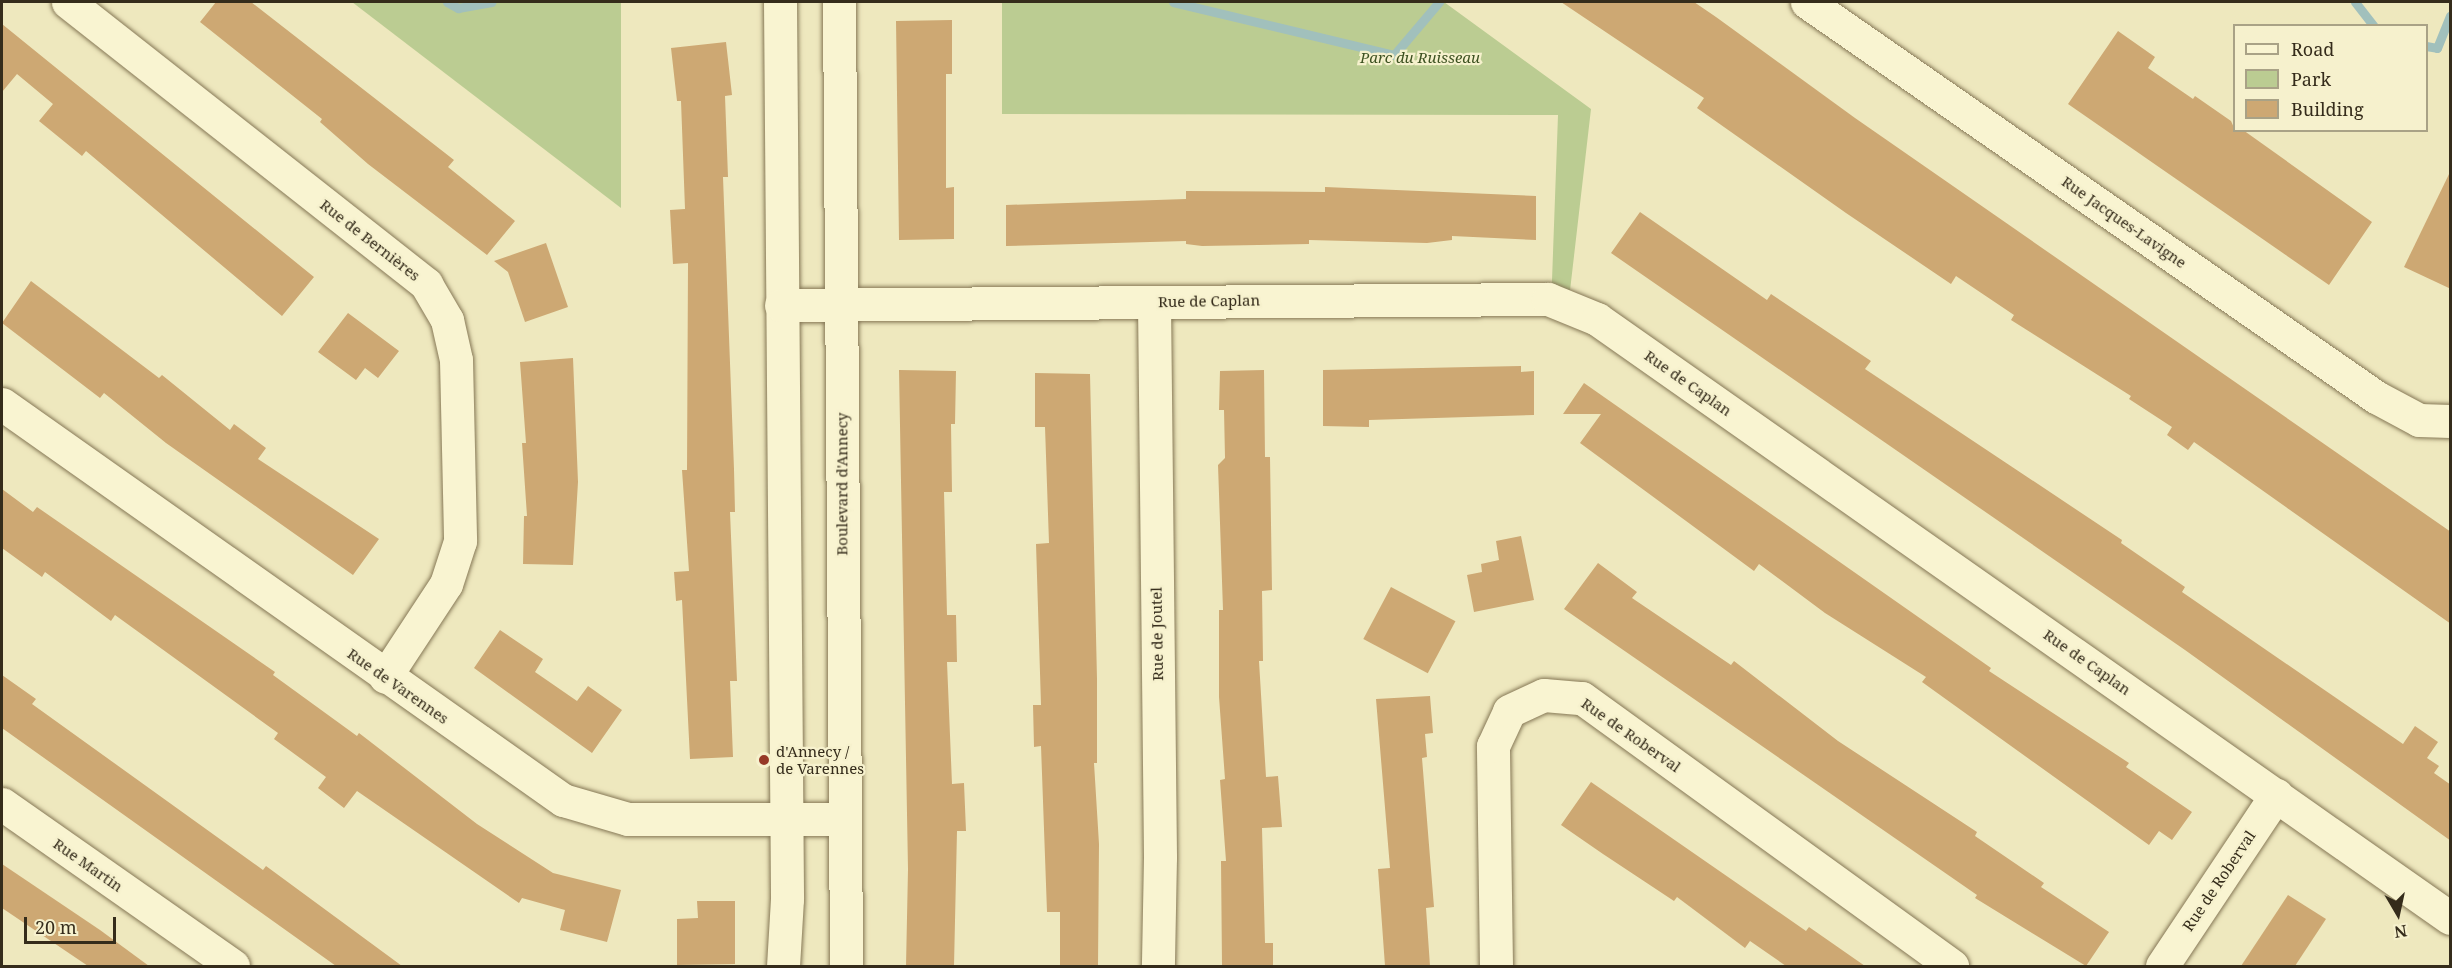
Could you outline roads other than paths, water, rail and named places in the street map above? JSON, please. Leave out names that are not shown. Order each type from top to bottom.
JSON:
[{"type":"street","name":"Rue de Bernières","points":[[68,2],[426,284],[447,320],[456,360],[460,541],[446,584],[385,677]]},
{"type":"street","points":[[780,2],[786,819],[783,966]]},
{"type":"street","name":"Boulevard d'Annecy","points":[[839,2],[846,966]]},
{"type":"street","name":"Rue Jacques-Lavigne","points":[[1807,2],[2376,397],[2419,420],[2451,421]]},
{"type":"street","name":"Rue de Caplan","points":[[781,305],[1548,299],[1597,319],[2451,918]]},
{"type":"street","name":"Rue de Joutel","points":[[1154,302],[1161,857],[1158,966]]},
{"type":"street","name":"Rue de Varennes","points":[[2,405],[385,677],[563,800],[628,819],[845,819]]},
{"type":"street","name":"Rue de Roberval","points":[[1496,966],[1492,746],[1509,711],[1544,694],[1582,698],[1952,966]]},
{"type":"street","name":"Rue de Roberval","points":[[2162,966],[2276,795]]},
{"type":"street","name":"Rue Martin","points":[[2,804],[233,966]]},
{"type":"waterway","points":[[447,2],[458,8],[491,2]]},
{"type":"waterway","points":[[1173,2],[1394,55],[1439,2]]},
{"type":"waterway","points":[[2355,2],[2372,24]]},
{"type":"waterway","points":[[2428,46],[2437,48],[2450,16]]},
{"type":"place","name":"d'Annecy / de Varennes","points":[[764,760]]},
{"type":"park label","name":"Parc du Ruisseau","points":[[1420,58]]}]
